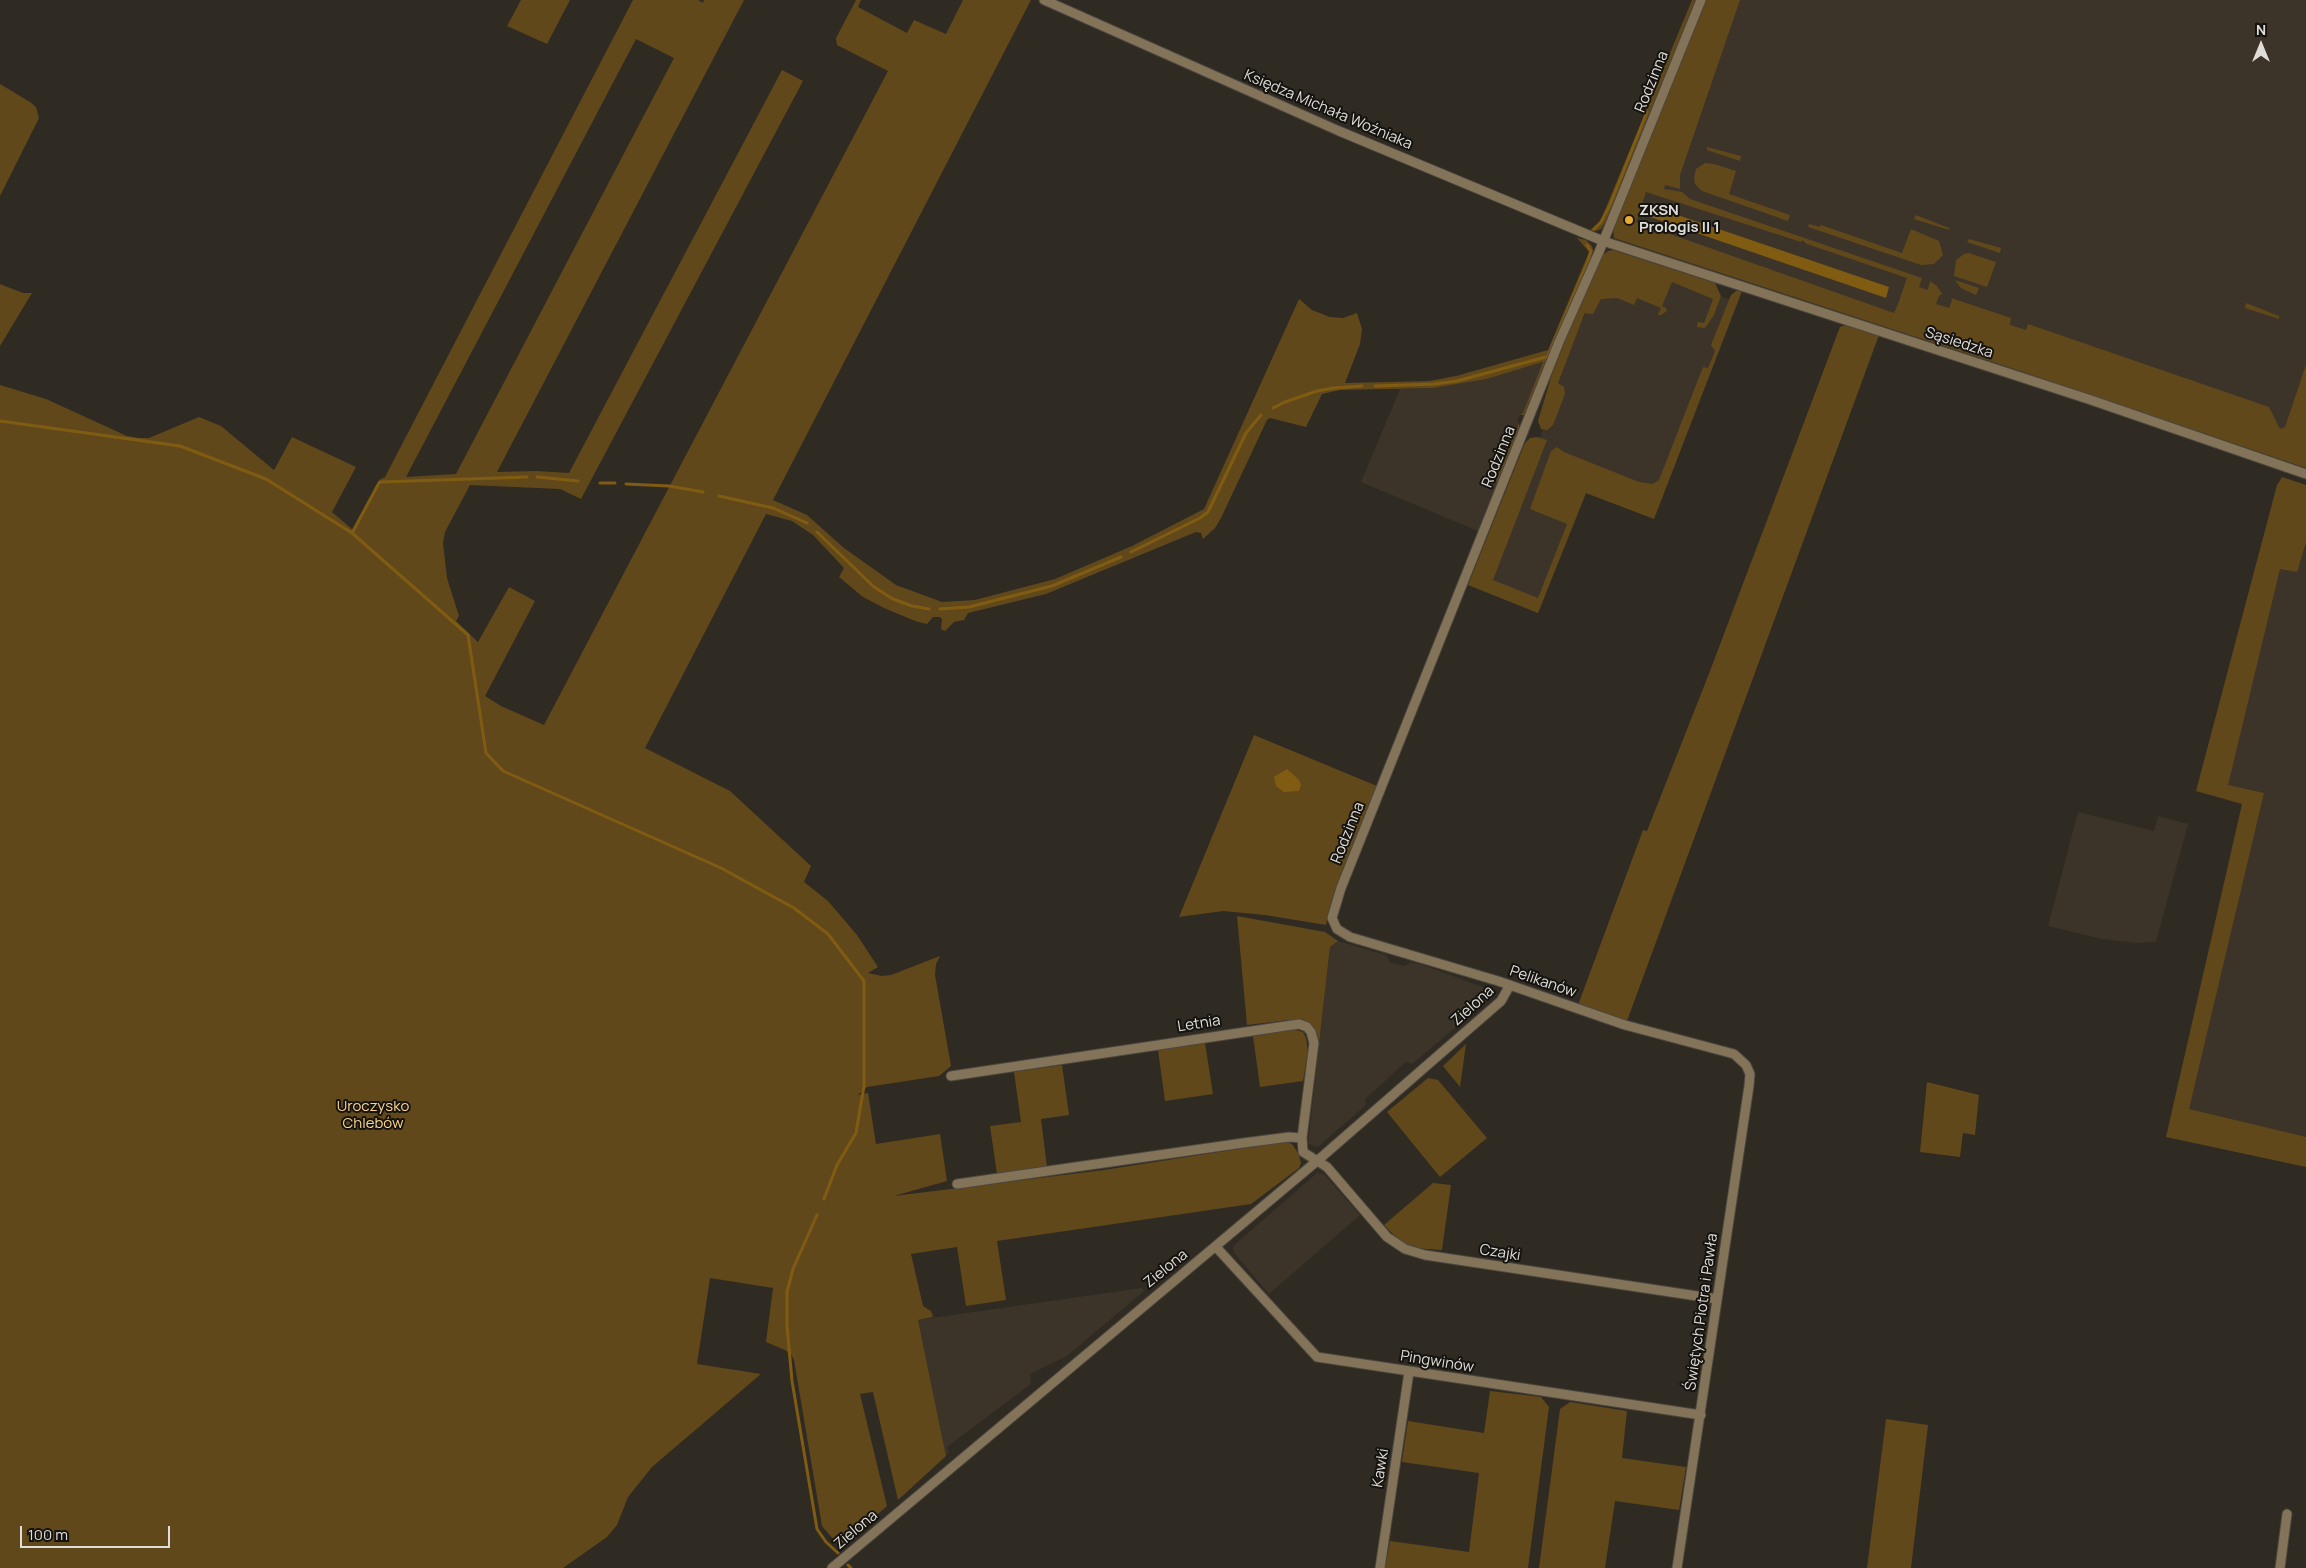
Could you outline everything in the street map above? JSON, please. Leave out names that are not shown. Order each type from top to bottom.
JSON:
[{"type":"street","name":"Księdza Michała Woźniaka","points":[[1044,0],[1352,137],[1603,241]]},
{"type":"street","name":"Rodzinna","points":[[1335,926],[1332,915],[1338,894],[1559,342],[1603,241],[1701,0]]},
{"type":"street","name":"Sąsiedzka","points":[[1603,241],[2091,400],[2306,474]]},
{"type":"street","name":"Pelikanów","points":[[1335,926],[1342,934],[1350,937],[1510,985],[1626,1025],[1734,1054],[1744,1061]]},
{"type":"street","name":"Zielona","points":[[832,1568],[1130,1316],[1216,1247],[1501,1001],[1510,985]]},
{"type":"street","name":"Letnia","points":[[951,1076],[1299,1024],[1307,1027],[1311,1032],[1314,1043],[1302,1138]]},
{"type":"street","name":"Świętych Piotra i Pawła","points":[[1677,1568],[1749,1086],[1750,1074],[1744,1061]]},
{"type":"street","points":[[957,1184],[1289,1137],[1302,1138],[1303,1152],[1316,1161]]},
{"type":"street","name":"Czajki","points":[[1316,1161],[1327,1167],[1387,1237],[1405,1249],[1425,1255],[1717,1299]]},
{"type":"street","name":"Pingwinów","points":[[1216,1247],[1317,1357],[1701,1415]]},
{"type":"street","name":"Kawki","points":[[1380,1568],[1409,1372]]},
{"type":"street","points":[[2280,1568],[2287,1514]]},
{"type":"shaded area","points":[[1714,0],[2306,0],[2306,462],[1630,223],[1635,212],[1629,209]]},
{"type":"shaded area","points":[[1654,207],[1889,287],[1886,298],[1650,217]]},
{"type":"shaded area","points":[[1608,259],[1738,302],[1654,519],[1586,493],[1538,613],[1473,587],[1531,442],[1540,437],[1543,429],[1541,418]]},
{"type":"shaded area","points":[[1544,362],[1523,414],[1520,414],[1517,422],[1518,426],[1496,481],[1498,482],[1480,532],[1361,482],[1400,389],[1433,388],[1487,379]]},
{"type":"shaded area","points":[[2306,516],[2306,1150],[2174,1114],[2244,803],[2206,792],[2265,569]]},
{"type":"shaded area","points":[[1287,769],[1299,780],[1301,785],[1299,791],[1284,792],[1276,786],[1274,777]]},
{"type":"shaded area","points":[[2078,812],[2154,831],[2158,816],[2188,824],[2156,942],[2136,943],[2102,939],[2048,926]]},
{"type":"shaded area","points":[[1338,941],[1386,955],[1390,962],[1404,966],[1411,962],[1423,965],[1491,990],[1492,997],[1412,1064],[1406,1062],[1365,1099],[1366,1105],[1318,1147],[1308,1144],[1330,947]]},
{"type":"shaded area","points":[[1317,1173],[1324,1174],[1360,1215],[1269,1294],[1234,1253],[1233,1246]]},
{"type":"shaded area","points":[[1142,1288],[1144,1291],[1067,1356],[1030,1374],[1031,1384],[947,1447],[949,1452],[946,1456],[918,1320]]},
{"type":"green space","points":[[521,0],[570,0],[547,44],[507,26]]},
{"type":"green space","name":"Uroczysko Chlebów","points":[[633,0],[698,0],[703,3],[704,0],[744,0],[497,472],[536,471],[569,473],[782,70],[803,81],[581,499],[560,489],[470,485],[445,532],[443,543],[447,578],[459,616],[456,621],[478,642],[509,587],[535,601],[485,696],[501,706],[544,725],[888,71],[837,45],[836,38],[856,0],[861,0],[858,7],[907,33],[914,20],[946,34],[963,0],[1031,0],[773,500],[807,515],[844,548],[896,585],[942,602],[975,600],[1055,579],[1132,546],[1204,509],[1299,299],[1312,310],[1330,317],[1343,318],[1357,313],[1362,329],[1360,344],[1345,383],[1429,381],[1456,376],[1548,350],[1589,252],[1577,238],[1586,240],[1593,250],[1588,268],[1531,403],[1524,415],[1520,415],[1523,413],[1543,362],[1487,379],[1433,388],[1340,390],[1322,394],[1306,427],[1270,418],[1267,420],[1221,518],[1215,528],[1203,539],[1201,533],[1196,532],[1046,594],[968,613],[964,620],[954,622],[945,631],[941,629],[942,619],[940,617],[933,617],[927,624],[915,621],[863,597],[839,577],[844,568],[813,535],[792,521],[766,514],[645,748],[730,791],[811,866],[804,882],[828,901],[857,935],[878,967],[868,973],[882,976],[891,975],[940,956],[936,964],[935,975],[951,1066],[939,1076],[867,1087],[858,1095],[868,1093],[876,1144],[940,1134],[947,1181],[894,1196],[1104,1170],[1288,1142],[1293,1145],[1301,1163],[1299,1168],[1251,1204],[997,1241],[1006,1300],[966,1306],[957,1247],[911,1254],[923,1306],[931,1311],[933,1317],[918,1320],[946,1456],[898,1500],[873,1392],[860,1394],[887,1506],[840,1547],[822,1526],[794,1360],[791,1354],[785,1350],[766,1342],[773,1288],[710,1278],[697,1364],[761,1374],[652,1467],[628,1497],[617,1525],[607,1537],[563,1568],[0,1568],[0,385],[46,399],[127,436],[139,438],[149,438],[199,417],[221,426],[274,470],[292,437],[356,467],[332,512],[353,530],[379,480],[385,477]],"holes":[[[636,39],[674,58],[456,474],[406,477]]]},
{"type":"green space","points":[[1692,0],[1696,0],[1606,221],[1601,229],[1592,232],[1590,230],[1600,222]]},
{"type":"green space","points":[[1705,0],[1740,0],[1680,175],[1680,189],[1665,185],[1664,189],[1682,192],[1690,199],[1922,278],[1919,287],[1928,290],[1930,281],[1937,286],[1942,294],[1939,296],[1936,304],[1949,308],[1951,298],[2011,318],[2010,325],[2026,330],[2028,324],[2269,407],[2280,429],[2285,427],[2306,365],[2306,468],[2011,368],[1614,238],[1613,226]],"holes":[[[1646,192],[1801,242],[1802,240],[1807,244],[1907,278],[1894,313],[1636,222]]]},
{"type":"green space","points":[[0,84],[36,107],[39,118],[0,196]]},
{"type":"green space","points":[[1707,147],[1741,156],[1740,161],[1707,150]]},
{"type":"green space","points":[[1705,163],[1736,171],[1729,194],[1790,215],[1788,221],[1702,191],[1695,184],[1694,178],[1696,169]]},
{"type":"green space","points":[[1916,215],[1949,228],[1949,230],[1914,219]]},
{"type":"green space","points":[[1809,224],[1820,227],[1821,225],[1902,253],[1911,229],[1939,241],[1943,255],[1934,264],[1921,265],[1808,227]]},
{"type":"green space","points":[[1969,239],[2001,248],[2000,253],[1967,242]]},
{"type":"green space","points":[[1613,250],[1715,283],[1721,296],[1714,315],[1705,328],[1697,327],[1698,322],[1704,323],[1713,299],[1672,282],[1662,306],[1667,311],[1661,315],[1658,315],[1661,308],[1637,298],[1634,305],[1617,298],[1601,299],[1593,314],[1585,313],[1558,383],[1564,387],[1565,394],[1553,425],[1547,430],[1541,429],[1538,421],[1552,374],[1566,339],[1603,255]]},
{"type":"green space","points":[[1969,253],[1996,262],[1987,287],[1954,276],[1956,260]]},
{"type":"green space","points":[[1955,280],[1979,288],[1976,295],[1961,288]]},
{"type":"green space","points":[[0,284],[23,293],[32,293],[0,346]]},
{"type":"green space","points":[[1736,291],[1742,291],[1654,519],[1586,493],[1538,613],[1468,585],[1525,443],[1530,438],[1537,437],[1547,440],[1493,580],[1538,598],[1567,524],[1530,509],[1551,451],[1557,447],[1564,452],[1639,482],[1653,484],[1659,480],[1703,367],[1708,368],[1715,351],[1711,345],[1731,295]]},
{"type":"green space","points":[[2246,303],[2279,316],[2279,319],[2245,308]]},
{"type":"green space","points":[[1845,325],[1879,335],[1627,1021],[1578,1005],[1643,830],[1647,831],[1710,671],[1840,327]]},
{"type":"green space","points":[[1517,422],[1521,428],[1499,483],[1496,481],[1518,426]]},
{"type":"green space","points":[[2282,477],[2306,485],[2306,542],[2297,572],[2280,569],[2228,785],[2264,793],[2189,1109],[2306,1137],[2306,1167],[2166,1137],[2242,804],[2196,791],[2277,485]]},
{"type":"green space","points":[[1254,735],[1377,786],[1330,906],[1326,925],[1265,915],[1223,911],[1179,917]]},
{"type":"green space","points":[[1237,916],[1325,932],[1338,941],[1330,947],[1319,1044],[1315,1031],[1302,1021],[1289,1020],[1247,1025]]},
{"type":"green space","points":[[1293,1029],[1303,1032],[1306,1038],[1308,1052],[1303,1081],[1260,1087],[1253,1036]]},
{"type":"green space","points":[[1205,1043],[1213,1094],[1165,1101],[1158,1050]]},
{"type":"green space","points":[[1466,1044],[1460,1087],[1443,1066]]},
{"type":"green space","points":[[1062,1065],[1069,1115],[1041,1119],[1047,1167],[997,1174],[990,1126],[1021,1122],[1014,1072]]},
{"type":"green space","points":[[1428,1078],[1438,1080],[1487,1138],[1440,1177],[1387,1112]]},
{"type":"green space","points":[[1927,1082],[1979,1095],[1975,1135],[1963,1133],[1960,1157],[1920,1152]]},
{"type":"green space","points":[[1433,1183],[1451,1185],[1442,1250],[1413,1248],[1399,1240],[1384,1225]]},
{"type":"green space","points":[[1490,1391],[1541,1397],[1549,1407],[1528,1568],[1385,1568],[1390,1541],[1469,1552],[1479,1473],[1402,1462],[1408,1421],[1484,1433]]},
{"type":"green space","points":[[1570,1402],[1627,1411],[1622,1458],[1686,1467],[1679,1510],[1615,1501],[1605,1568],[1539,1568],[1560,1409]]},
{"type":"green space","points":[[1886,1419],[1928,1425],[1911,1568],[1867,1568]]},
{"type":"waterway","points":[[1594,229],[1601,222],[1610,205],[1647,112]]},
{"type":"waterway","points":[[1548,356],[1588,261],[1591,251],[1587,245]]},
{"type":"waterway","points":[[1375,386],[1434,384],[1457,381],[1546,357]]},
{"type":"waterway","points":[[1273,408],[1317,391],[1362,386]]},
{"type":"waterway","points":[[1131,552],[1200,518],[1208,512],[1246,433],[1261,415]]},
{"type":"waterway","points":[[0,421],[180,446],[266,479],[352,533],[468,635],[486,753],[503,771],[721,868],[794,908],[828,934],[864,981],[864,1086],[856,1133],[837,1165],[824,1199]]},
{"type":"waterway","points":[[352,533],[381,482],[527,477]]},
{"type":"waterway","points":[[537,477],[578,481]]},
{"type":"waterway","points":[[600,483],[615,483]]},
{"type":"waterway","points":[[626,484],[669,486],[703,492]]},
{"type":"waterway","points":[[719,496],[773,508],[807,523]]},
{"type":"waterway","points":[[817,532],[874,587],[893,599],[912,606],[929,609]]},
{"type":"waterway","points":[[940,609],[969,607],[1052,586],[1121,557]]},
{"type":"waterway","points":[[817,1215],[793,1269],[787,1292],[787,1326],[792,1381],[817,1529],[826,1542],[838,1553]]},
{"type":"waterway","points":[[848,1565],[851,1568]]},
{"type":"place","name":"ZKSN Prologis II 1","points":[[1629,220]]}]
